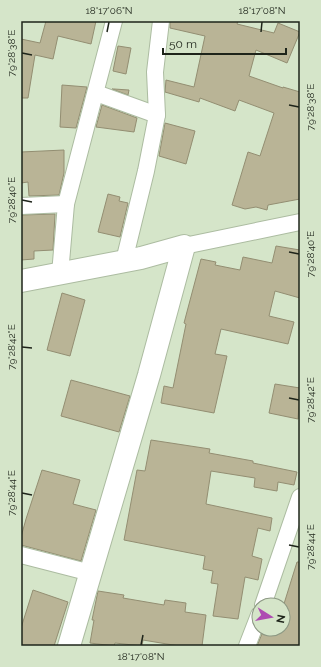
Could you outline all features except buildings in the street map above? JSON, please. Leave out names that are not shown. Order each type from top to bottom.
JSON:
[{"type":"street","points":[[60,274],[66,204],[114,21]]},
{"type":"street","points":[[124,261],[146,171],[157,115],[155,72],[161,21]]},
{"type":"street","points":[[96,93],[157,115]]},
{"type":"street","points":[[21,206],[66,204]]},
{"type":"street","points":[[21,281],[124,261],[184,246],[300,222]]},
{"type":"street","points":[[69,646],[149,375],[184,246]]},
{"type":"street","points":[[266,597],[300,497]]},
{"type":"street","points":[[21,555],[91,573]]},
{"type":"street","points":[[247,646],[251,636]]}]
